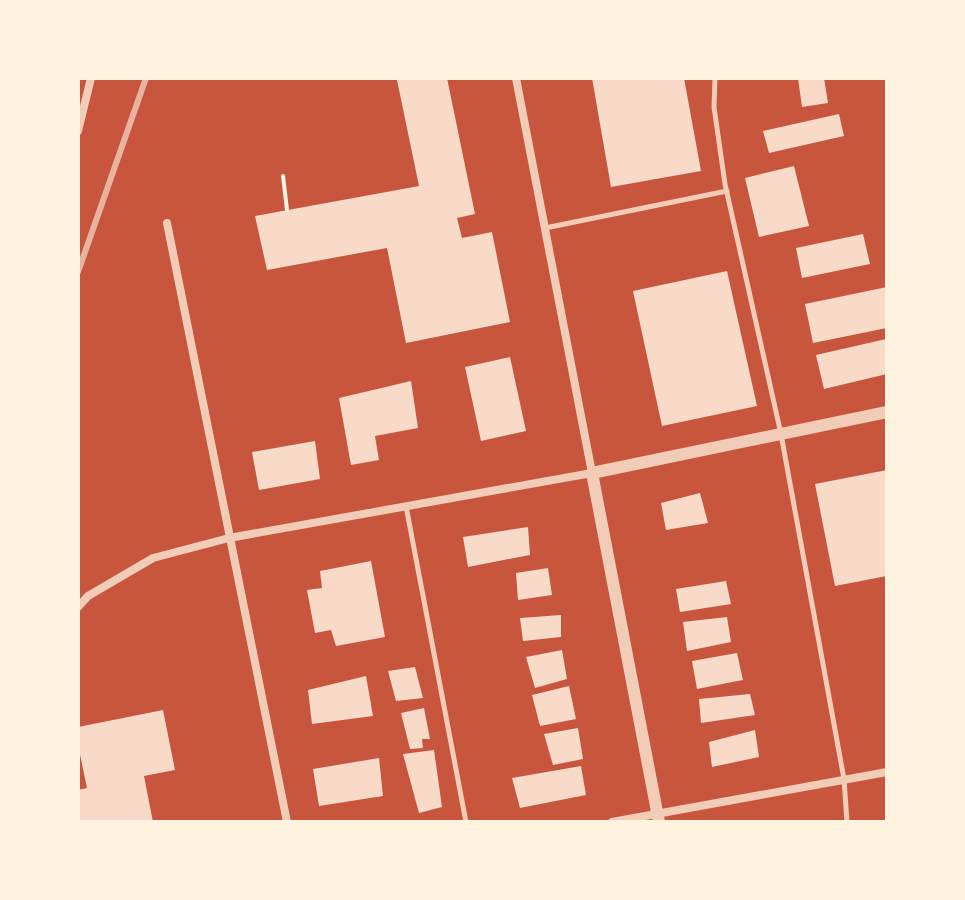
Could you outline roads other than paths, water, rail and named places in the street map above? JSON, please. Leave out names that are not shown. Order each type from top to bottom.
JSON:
[{"type":"street","points":[[78,131],[91,78]]},
{"type":"street","points":[[516,78],[658,817]]},
{"type":"street","points":[[167,223],[287,822]]},
{"type":"street","points":[[78,607],[88,596],[153,558],[229,538],[592,473],[887,412]]},
{"type":"street","points":[[612,822],[658,817],[887,772]]},
{"type":"lane","points":[[715,78],[714,107],[727,191],[781,434],[844,779],[847,822]]},
{"type":"lane","points":[[545,228],[727,191]]},
{"type":"lane","points":[[406,506],[466,822]]},
{"type":"railway","points":[[78,272],[146,78]]}]
